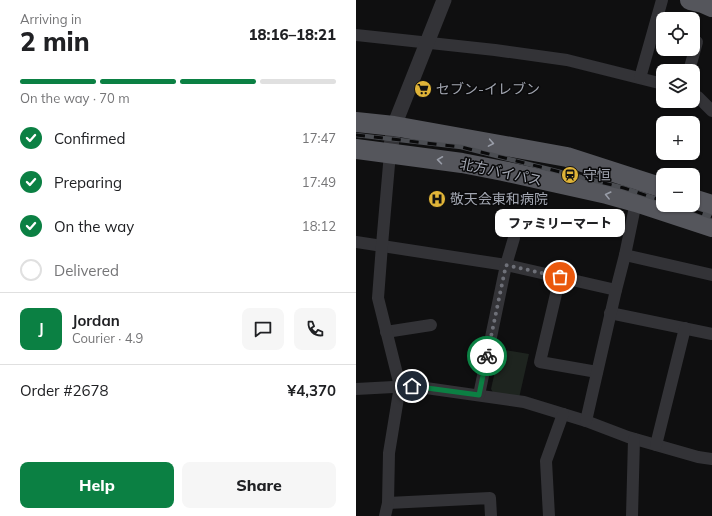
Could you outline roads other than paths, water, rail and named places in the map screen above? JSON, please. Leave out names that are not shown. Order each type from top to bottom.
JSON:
[{"type":"highway","points":[[690,0],[712,7]]},
{"type":"highway","name":"北方バイパス","points":[[356,122],[394,126],[567,156],[656,186]]},
{"type":"highway","name":"北方バイパス","points":[[356,149],[462,163],[607,194],[712,227]]},
{"type":"highway","points":[[700,201],[712,205]]},
{"type":"street","points":[[385,516],[388,503],[388,453],[400,386],[378,298],[390,153],[394,126],[444,0]]},
{"type":"street","points":[[640,78],[662,0]]},
{"type":"street","points":[[356,35],[495,50],[567,60],[656,82]]},
{"type":"street","points":[[700,99],[712,111]]},
{"type":"street","points":[[586,421],[636,202]]},
{"type":"street","points":[[479,395],[506,265],[514,238]]},
{"type":"street","points":[[356,242],[506,265],[616,290]]},
{"type":"street","points":[[625,255],[712,275]]},
{"type":"street","points":[[560,277],[540,362],[597,372]]},
{"type":"street","points":[[610,313],[712,334]]},
{"type":"street","points":[[386,332],[432,325]]},
{"type":"street","points":[[656,445],[685,328]]},
{"type":"street","points":[[356,389],[412,386],[524,402],[586,421],[634,439],[712,460]]},
{"type":"street","points":[[549,516],[546,461],[564,414]]},
{"type":"street","points":[[632,516],[634,439]]},
{"type":"street","points":[[388,503],[490,498],[491,516]]},
{"type":"railway","points":[[356,135],[461,147],[624,188],[656,199]]},
{"type":"railway","points":[[697,212],[712,217]]},
{"type":"place","name":"セブン-イレブン","points":[[423,89]]},
{"type":"place","name":"守恒","points":[[570,175]]},
{"type":"place","name":"敬天会東和病院","points":[[437,199]]},
{"type":"place","name":"ファミリーマート","points":[[560,277]]}]
